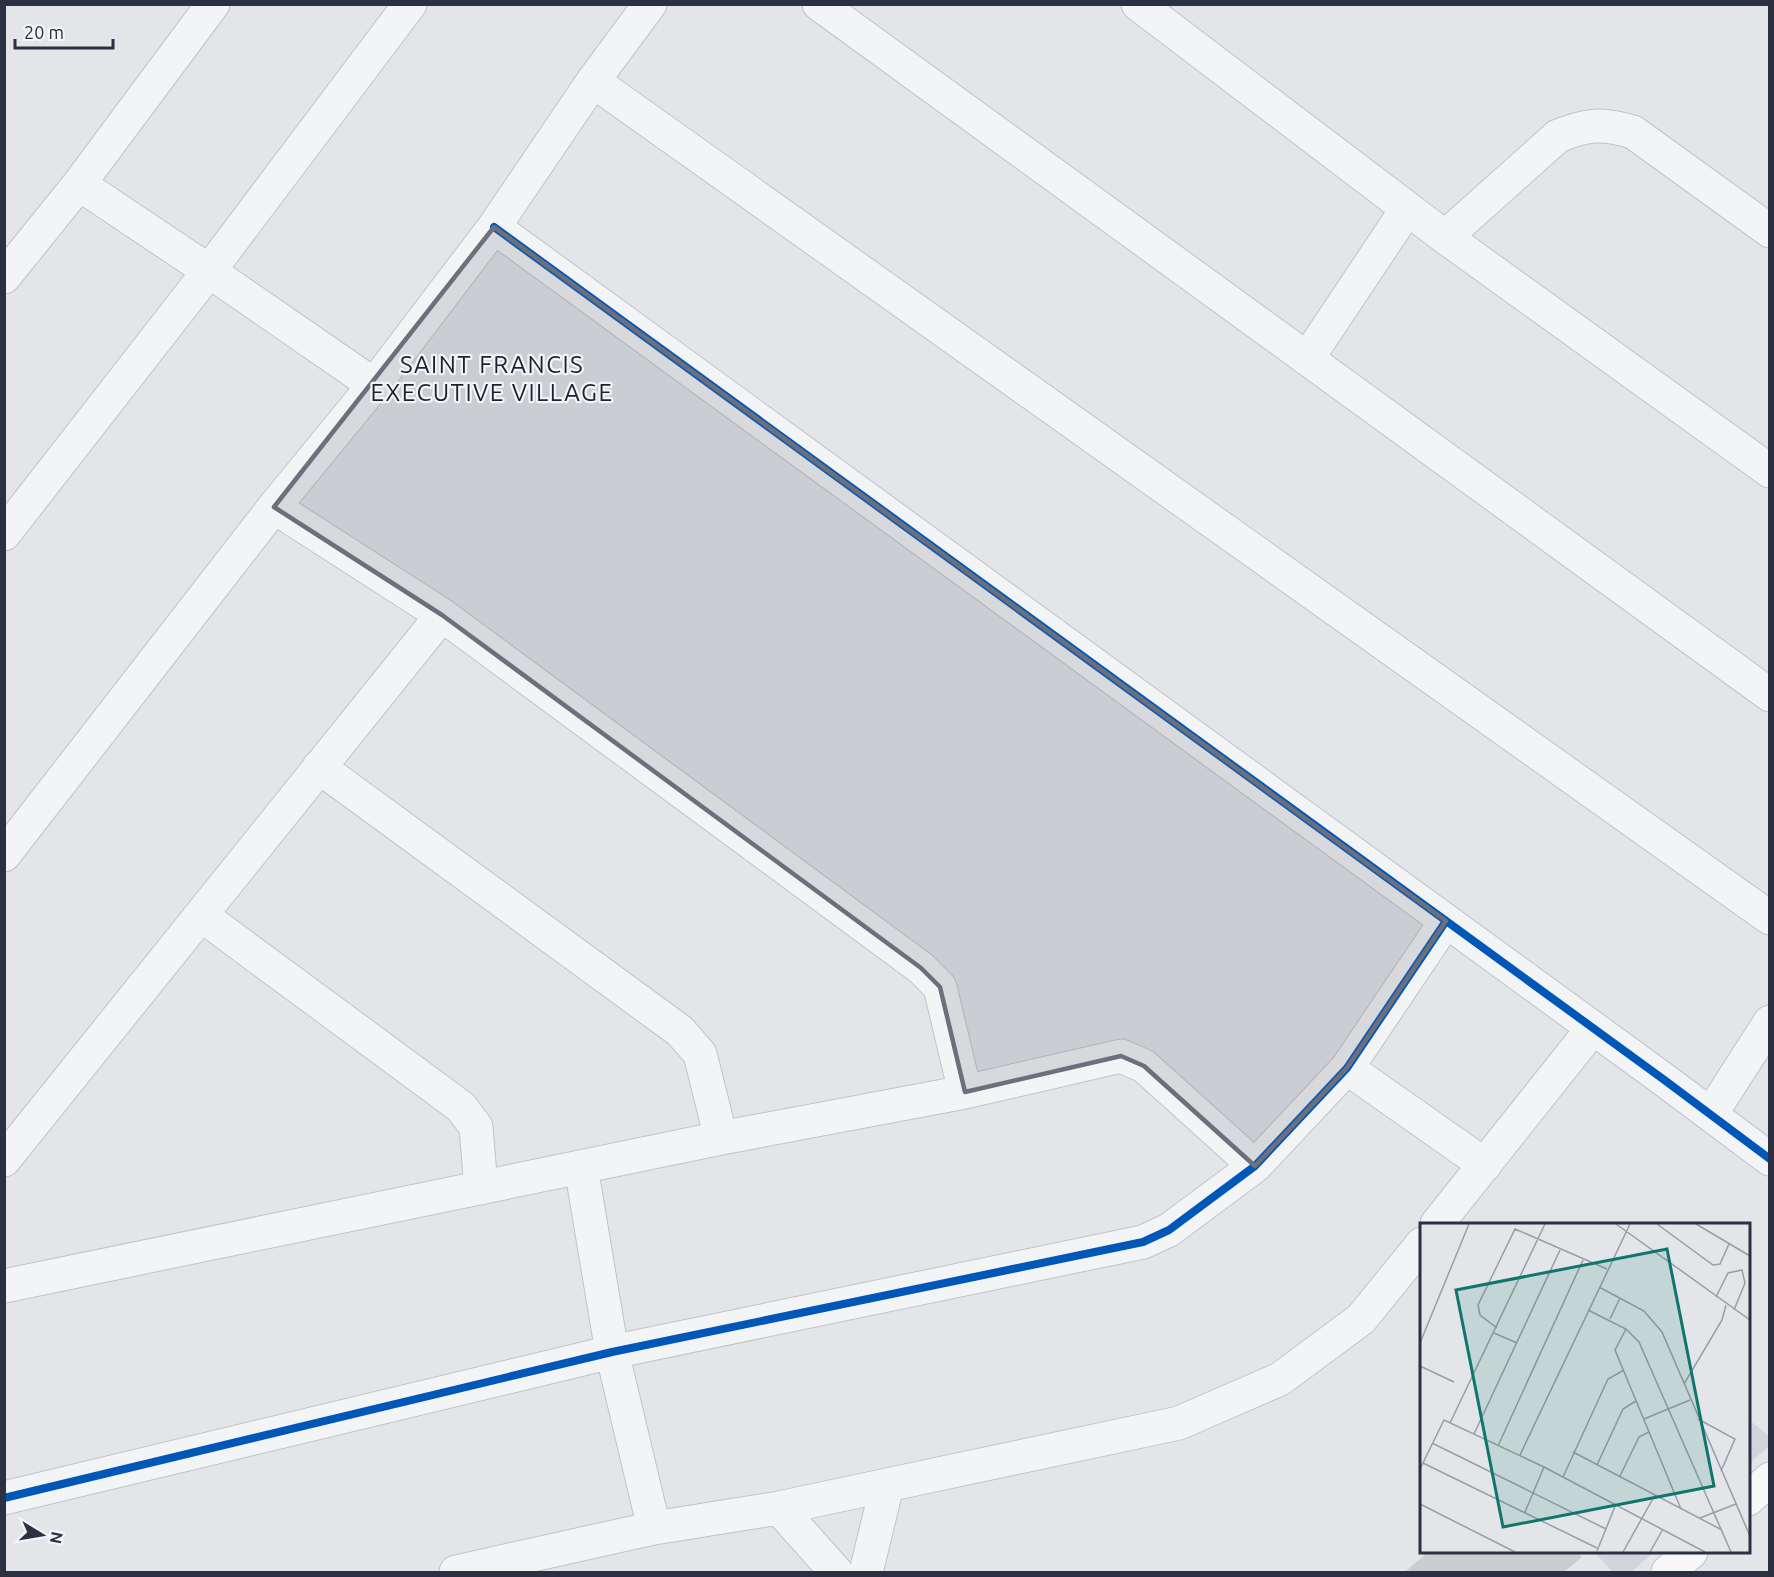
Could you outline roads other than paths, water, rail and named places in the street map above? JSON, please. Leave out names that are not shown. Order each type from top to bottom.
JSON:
[{"type":"main road","points":[[1750,1498],[1770,1479]]},
{"type":"main road","points":[[1668,1572],[1689,1553]]},
{"type":"street","points":[[4,277],[79,184],[213,4]]},
{"type":"street","points":[[4,534],[209,271],[410,4]]},
{"type":"street","points":[[6,849],[274,507],[374,385],[494,227],[593,81],[650,4]]},
{"type":"street","points":[[819,4],[1770,695]]},
{"type":"street","points":[[1138,4],[1407,209],[1770,471]]},
{"type":"street","points":[[593,81],[1770,918]]},
{"type":"street","points":[[1445,237],[1558,136],[1575,129],[1607,125],[1632,132],[1770,231]]},
{"type":"street","points":[[79,184],[374,385]]},
{"type":"street","points":[[1307,359],[1407,209]]},
{"type":"street","points":[[494,227],[1770,1159]]},
{"type":"street","points":[[274,507],[442,615],[921,968],[940,987],[964,1092]]},
{"type":"street","points":[[8,1146],[201,915],[442,615]]},
{"type":"street","points":[[319,767],[680,1030],[700,1054],[721,1138]]},
{"type":"street","points":[[201,915],[461,1107],[476,1127],[481,1188]]},
{"type":"street","points":[[4,1498],[612,1352],[1143,1242],[1169,1230],[1255,1166],[1347,1068],[1446,921]]},
{"type":"street","points":[[1711,1114],[1770,1022]]},
{"type":"street","points":[[1438,1223],[1593,1028]]},
{"type":"street","points":[[4,1286],[721,1138],[964,1092],[1121,1056],[1144,1066],[1255,1166]]},
{"type":"street","points":[[1347,1068],[1485,1166]]},
{"type":"street","points":[[582,1167],[612,1352],[654,1528]]},
{"type":"street","points":[[456,1572],[503,1567],[654,1528],[779,1508],[1179,1423],[1280,1379],[1361,1319],[1420,1246]]},
{"type":"street","points":[[866,1572],[887,1486]]},
{"type":"street","points":[[779,1508],[837,1572]]},
{"type":"district","name":"SAINT FRANCIS EXECUTIVE VILLAGE","points":[[492,379]]}]
